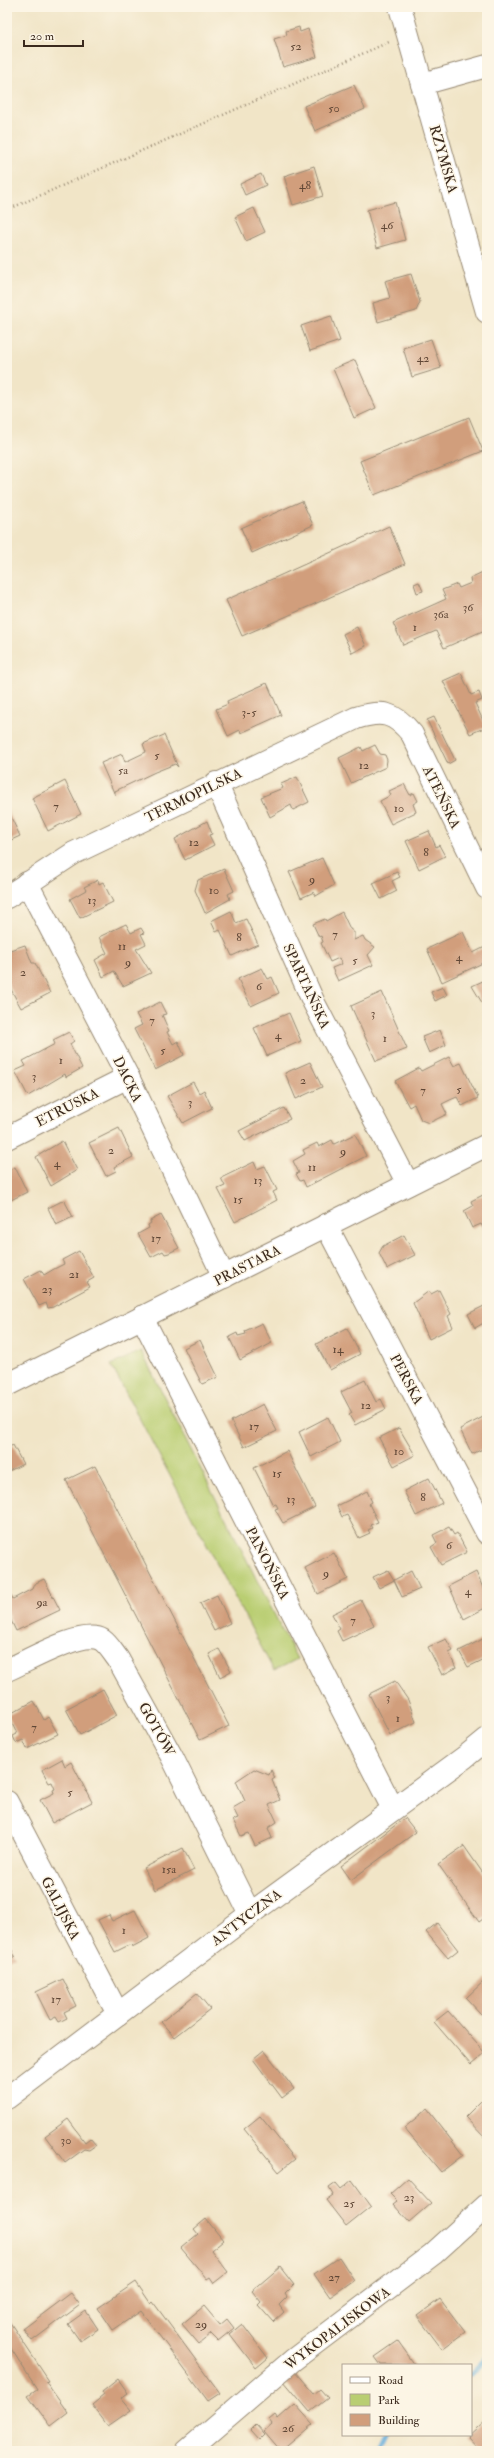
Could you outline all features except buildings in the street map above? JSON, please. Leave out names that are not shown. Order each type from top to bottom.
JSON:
[{"type":"street","name":"RZYMSKA","points":[[400,7],[487,312]]},
{"type":"street","points":[[422,84],[487,66]]},
{"type":"street","name":"TERMOPILSKA","points":[[7,897],[74,852],[216,783],[356,718],[372,713],[388,714]]},
{"type":"street","name":"ATEŃSKA","points":[[388,714],[402,722],[412,734],[487,888]]},
{"type":"street","name":"SPARTAŃSKA","points":[[216,783],[314,1003],[408,1184]]},
{"type":"street","name":"DACKA","points":[[27,883],[128,1076],[224,1277]]},
{"type":"street","name":"ETRUSKA","points":[[7,1138],[128,1076]]},
{"type":"street","name":"PRASTARA","points":[[7,1385],[487,1145]]},
{"type":"street","name":"PERSKA","points":[[326,1226],[487,1533]]},
{"type":"street","name":"PANOŃSKA","points":[[142,1318],[393,1809]]},
{"type":"street","name":"GOTÓW","points":[[7,1670],[74,1640],[89,1637],[101,1640],[109,1647],[118,1659],[172,1757],[250,1914]]},
{"type":"street","name":"ANTYCZNA","points":[[7,2098],[250,1914],[487,1739]]},
{"type":"street","name":"GALIJSKA","points":[[7,1802],[118,2014]]},
{"type":"street","name":"WYKOPALISKOWA","points":[[187,2451],[293,2360],[433,2254],[487,2205]]},
{"type":"path","points":[[7,210],[407,33]]},
{"type":"green space","points":[[141,1351],[297,1659],[274,1671],[111,1365]]},
{"type":"waterway","points":[[472,2373],[487,2358]]},
{"type":"waterway","points":[[379,2451],[386,2436]]}]
